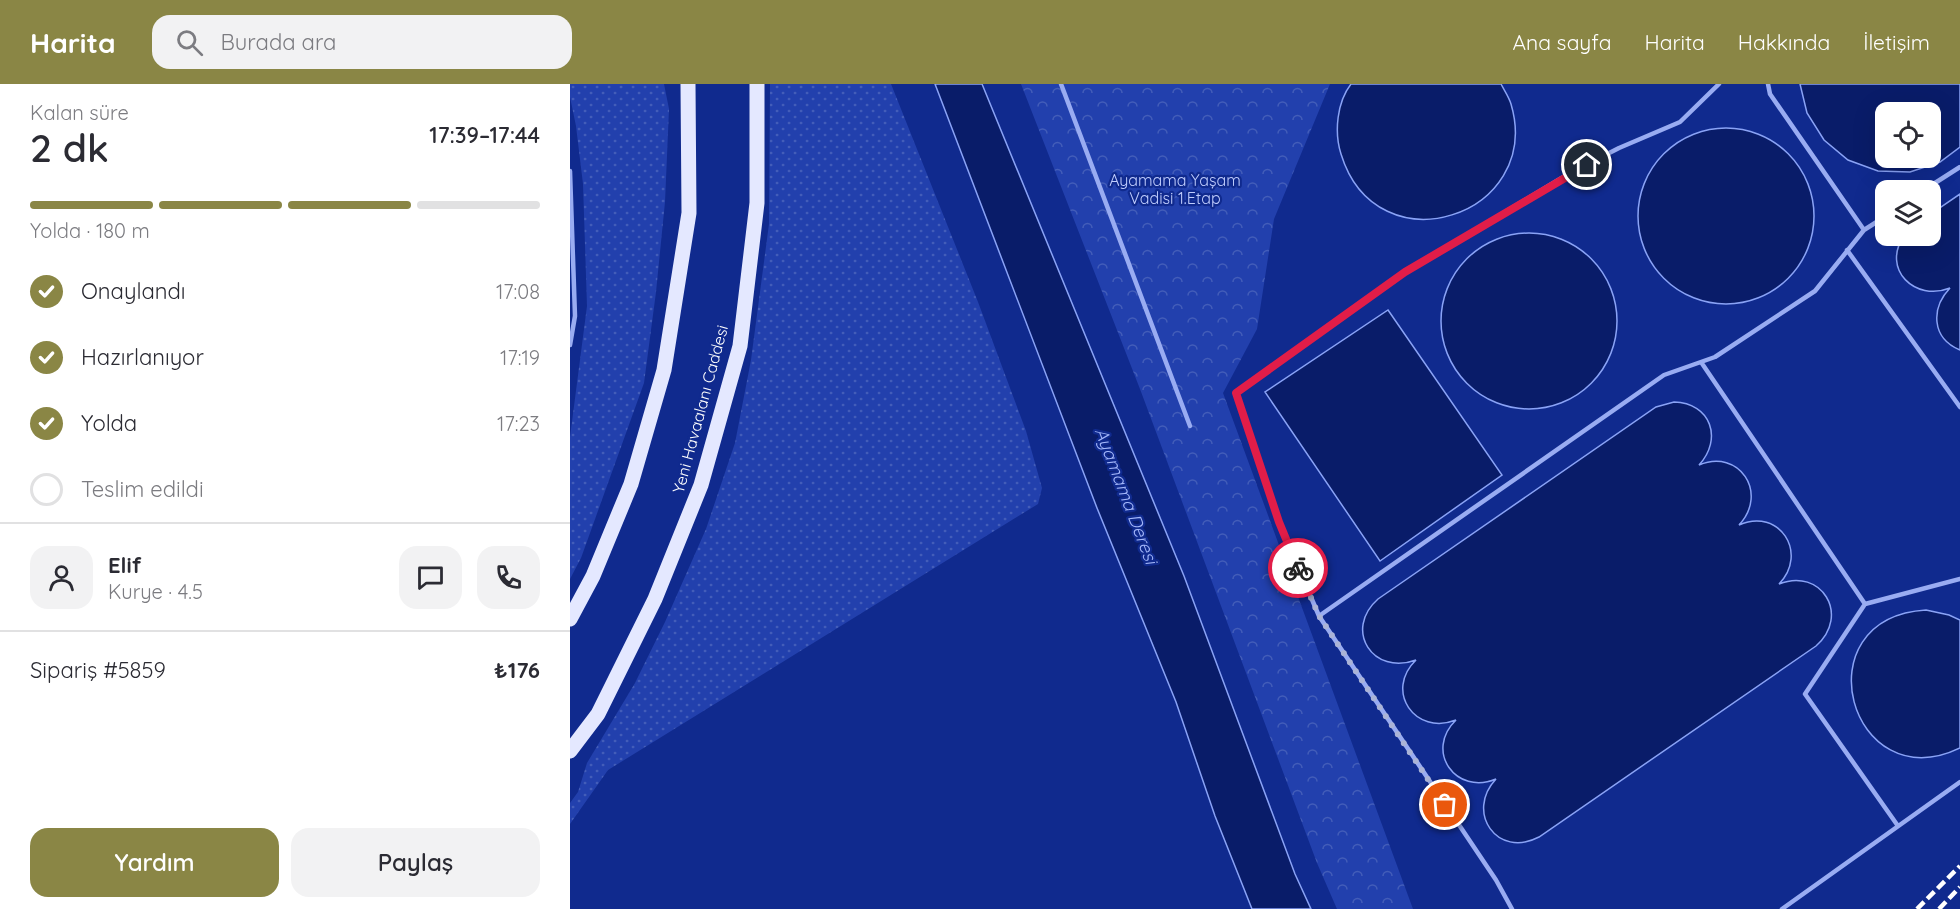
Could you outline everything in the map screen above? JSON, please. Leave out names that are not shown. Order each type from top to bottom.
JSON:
[{"type":"main road","points":[[570,619],[593,576],[631,484],[664,370],[688,213],[688,84]]},
{"type":"main road","name":"Yeni Havaalanı Caddesi","points":[[570,751],[598,714],[655,599],[701,485],[740,346],[757,203],[757,84]]},
{"type":"lane","points":[[1061,84],[1190,426]]},
{"type":"lane","points":[[1512,909],[1496,880],[1319,616],[1279,522],[1236,393],[1405,272],[1570,173],[1619,148],[1680,122],[1719,84]]},
{"type":"lane","points":[[1768,84],[1770,94],[1864,230]]},
{"type":"lane","points":[[1939,180],[1960,166]]},
{"type":"lane","points":[[570,171],[575,316],[570,345]]},
{"type":"lane","points":[[1319,616],[1664,375],[1715,357],[1815,291],[1864,230],[1875,223]]},
{"type":"lane","points":[[1847,250],[1960,407]]},
{"type":"lane","points":[[1701,362],[1865,604]]},
{"type":"lane","points":[[1898,826],[1805,694],[1865,604],[1960,579]]},
{"type":"lane","points":[[1782,909],[1960,782]]},
{"type":"green space","points":[[570,84],[664,84],[669,109],[665,202],[644,383],[581,558],[570,579],[570,437],[587,306],[583,184]]},
{"type":"green space","points":[[770,84],[891,84],[978,302],[1026,431],[1042,488],[1038,504],[608,770],[570,824],[570,803],[578,792],[587,763],[635,683],[665,622],[706,529],[735,443],[751,360],[769,224]]},
{"type":"green space","name":"Ayamama Yaşam Vadisi 1.Etap","points":[[1021,84],[1330,84],[1274,219],[1257,329],[1223,393],[1413,909],[1337,909],[1317,863],[1140,389]]},
{"type":"water","name":"Ayamama Deresi","points":[[935,84],[982,84],[1184,576],[1295,874],[1311,909],[1252,909],[1215,816],[1176,702],[1097,508]]},
{"type":"water","points":[[1351,84],[1501,84],[1511,104],[1515,143],[1503,176],[1481,200],[1452,215],[1419,219],[1387,211],[1360,190],[1341,154],[1338,118],[1346,91]]},
{"type":"water","points":[[1800,84],[1960,84],[1960,147],[1941,161],[1941,102],[1875,102],[1875,168],[1922,168],[1910,172],[1878,171],[1848,160],[1824,140],[1807,113]]},
{"type":"water","points":[[1726,128],[1743,129],[1760,134],[1789,153],[1808,182],[1813,199],[1813,233],[1808,250],[1789,279],[1760,298],[1743,303],[1726,304],[1709,303],[1692,298],[1663,279],[1644,250],[1639,233],[1638,216],[1639,199],[1644,182],[1663,153],[1692,134],[1709,129]]},
{"type":"water","points":[[1960,194],[1960,350],[1950,345],[1944,338],[1937,322],[1939,304],[1950,288],[1937,291],[1914,286],[1905,280],[1899,271],[1897,260],[1899,246],[1941,246],[1941,207]]},
{"type":"water","points":[[1529,233],[1546,234],[1563,239],[1592,258],[1611,287],[1616,304],[1616,338],[1611,355],[1592,384],[1563,403],[1546,408],[1529,409],[1512,408],[1495,403],[1466,384],[1447,355],[1442,338],[1441,321],[1442,304],[1447,287],[1466,258],[1495,239],[1512,234]]},
{"type":"water","points":[[1388,310],[1502,475],[1380,561],[1265,392]]},
{"type":"water","points":[[1674,402],[1687,404],[1697,409],[1709,424],[1710,444],[1699,465],[1713,461],[1726,463],[1737,468],[1745,477],[1750,487],[1751,500],[1748,513],[1739,525],[1753,521],[1766,522],[1785,536],[1790,547],[1791,559],[1788,572],[1779,584],[1794,581],[1807,582],[1818,588],[1826,597],[1831,608],[1831,621],[1826,634],[1816,646],[1539,837],[1524,842],[1510,842],[1499,837],[1490,829],[1485,818],[1484,805],[1487,792],[1496,779],[1481,783],[1468,781],[1457,776],[1449,768],[1444,757],[1443,745],[1447,732],[1456,720],[1441,723],[1428,722],[1409,708],[1404,697],[1403,685],[1407,672],[1416,660],[1401,663],[1387,662],[1376,656],[1368,647],[1363,636],[1363,624],[1368,611],[1378,599],[1656,407]]},
{"type":"water","points":[[1926,610],[1960,620],[1960,748],[1922,758],[1890,750],[1867,730],[1854,702],[1852,671],[1862,642],[1886,620]]},
{"type":"railway","points":[[1917,909],[1960,866]]},
{"type":"railway","points":[[1939,909],[1960,887]]},
{"type":"way so far","points":[[1298,568],[1319,616],[1445,805]]},
{"type":"route","points":[[1298,568],[1279,522],[1236,393],[1405,272],[1587,165]]}]
